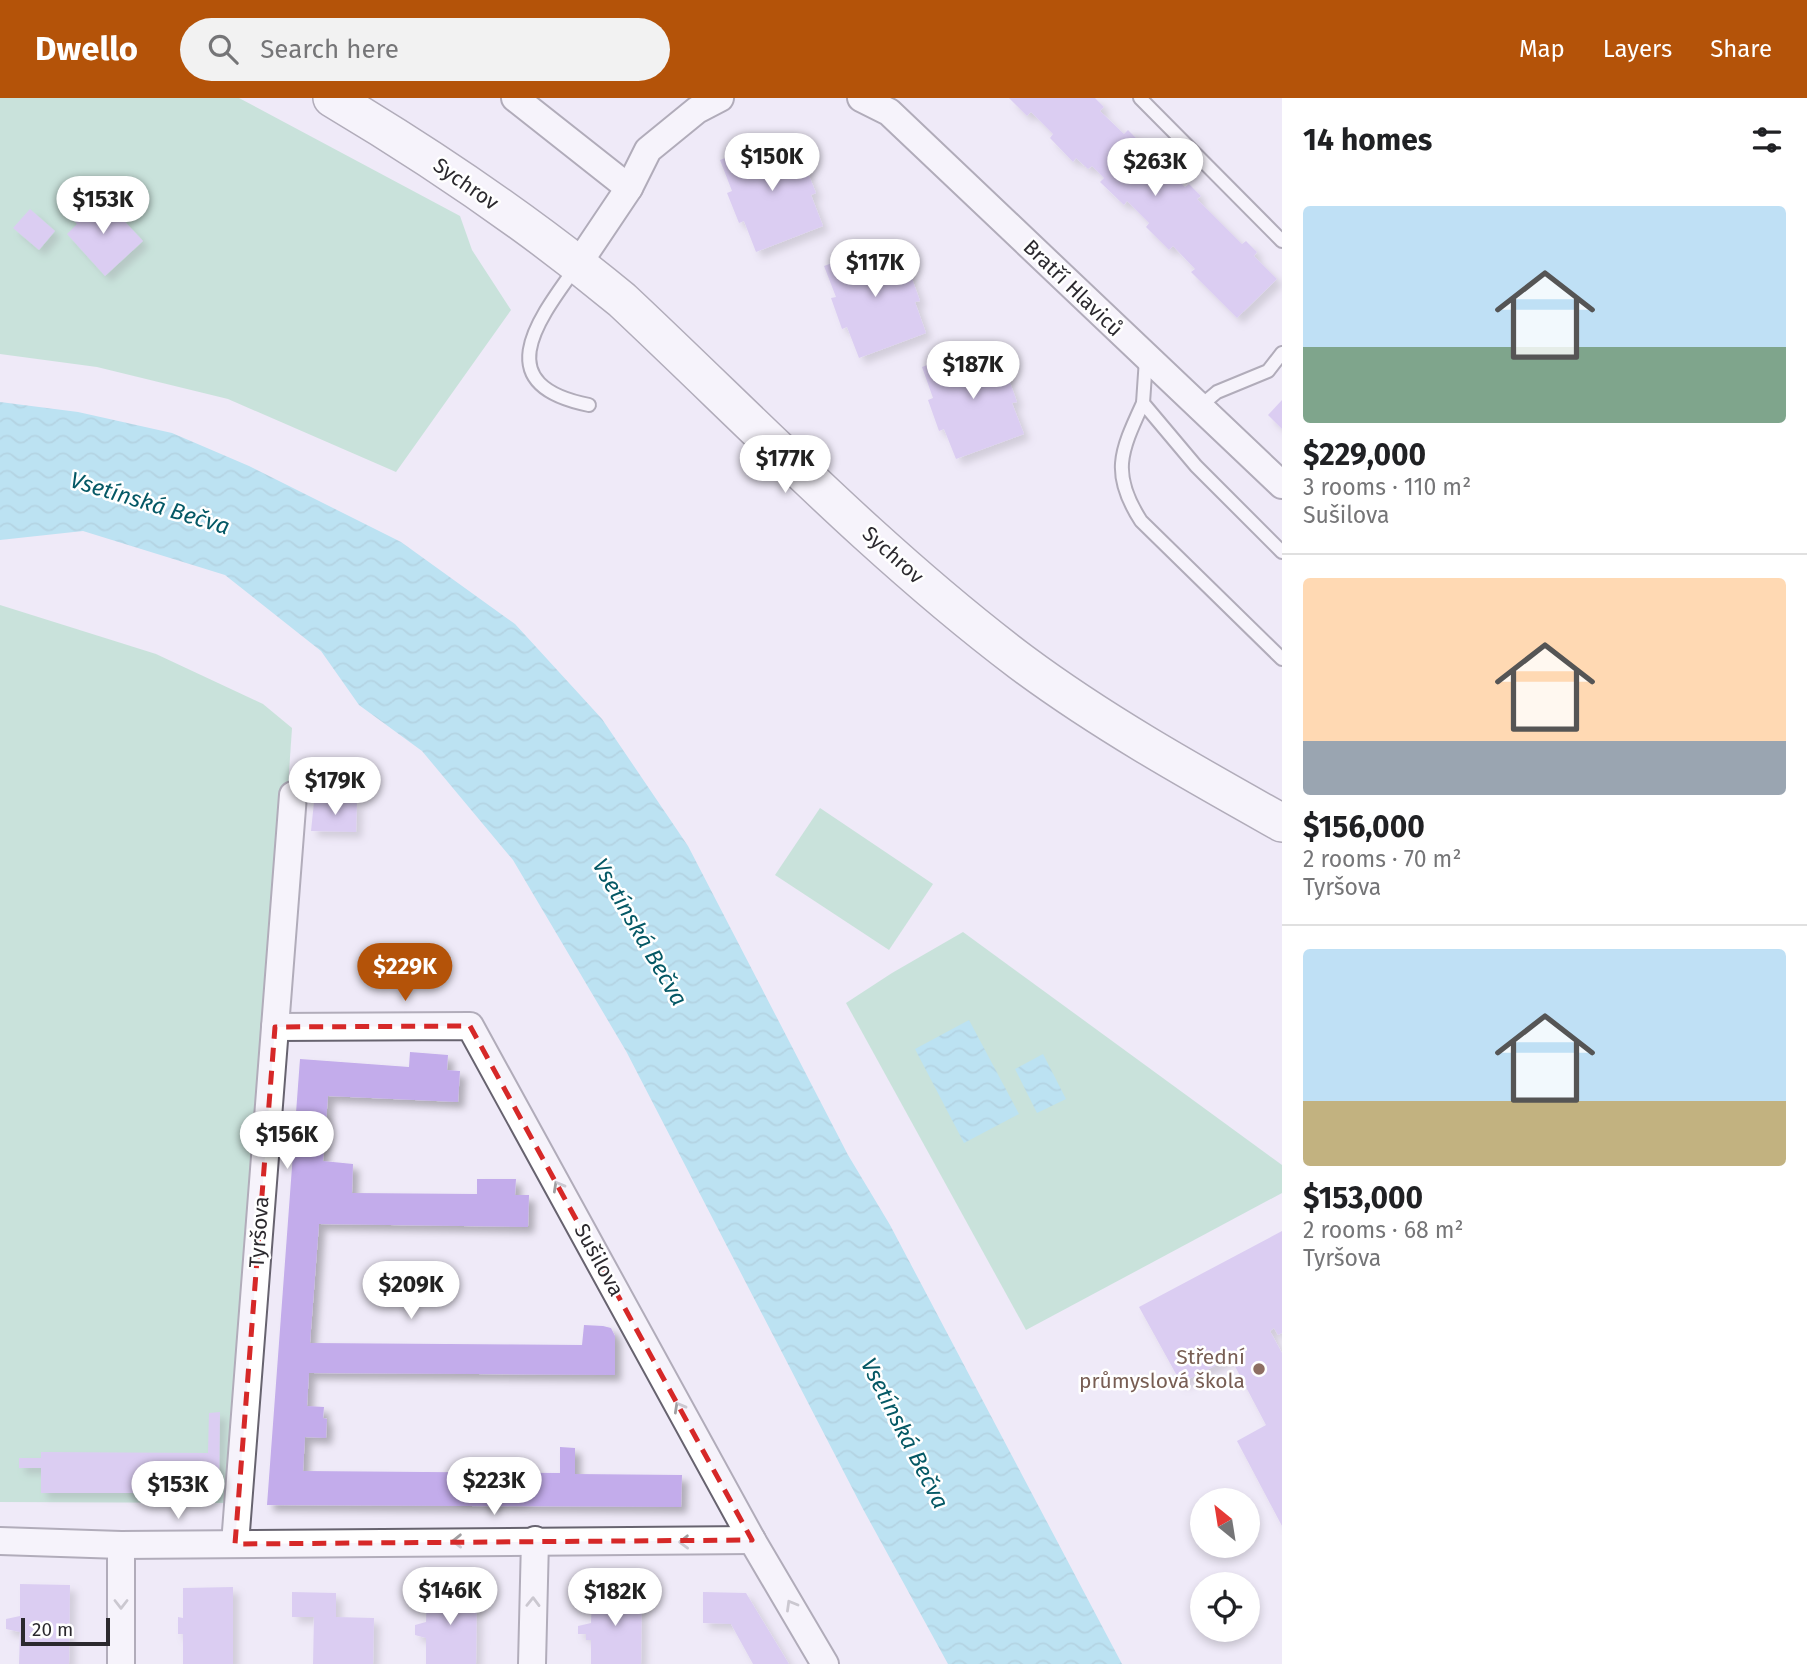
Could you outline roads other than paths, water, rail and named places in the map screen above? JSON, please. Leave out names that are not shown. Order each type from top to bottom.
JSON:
[{"type":"street","name":"Sychrov","points":[[332,98],[462,180],[578,264],[631,309],[881,545],[982,631],[1098,715],[1282,823]]},
{"type":"street","points":[[515,98],[629,188]]},
{"type":"street","points":[[578,264],[629,188],[648,150],[697,110],[720,98]]},
{"type":"street","name":"Bratří Hlaviců","points":[[861,98],[889,112],[1282,485]]},
{"type":"street","name":"Tyršova","points":[[235,1544],[293,795]]},
{"type":"street","name":"Sušilova","points":[[275,1027],[470,1026],[752,1541],[825,1664]]},
{"type":"street","points":[[532,1664],[535,1540]]},
{"type":"street","points":[[0,1541],[121,1545],[535,1540],[752,1541]]},
{"type":"street","points":[[121,1545],[121,1664]]},
{"type":"lane","points":[[1140,98],[1282,240]]},
{"type":"lane","points":[[578,264],[538,321],[529,351],[536,379],[544,388],[569,400],[589,405]]},
{"type":"lane","points":[[1198,408],[1217,392],[1268,371],[1282,353]]},
{"type":"lane","points":[[1146,358],[1143,403],[1121,451],[1125,496],[1141,521],[1282,659]]},
{"type":"lane","points":[[1143,403],[1196,466],[1282,552]]},
{"type":"water","name":"Vsetínská Bečva","points":[[0,402],[78,412],[172,433],[249,466],[401,542],[515,624],[602,719],[688,846],[848,1155],[890,1225],[1122,1664],[948,1664],[863,1509],[626,1051],[513,860],[422,751],[359,705],[321,651],[225,575],[83,531],[0,540]]},
{"type":"water","points":[[969,1020],[1019,1114],[964,1143],[915,1049]]},
{"type":"water","points":[[1043,1054],[1066,1099],[1037,1113],[1015,1069]]},
{"type":"place","name":"Střední průmyslová škola","points":[[1259,1369]]}]
